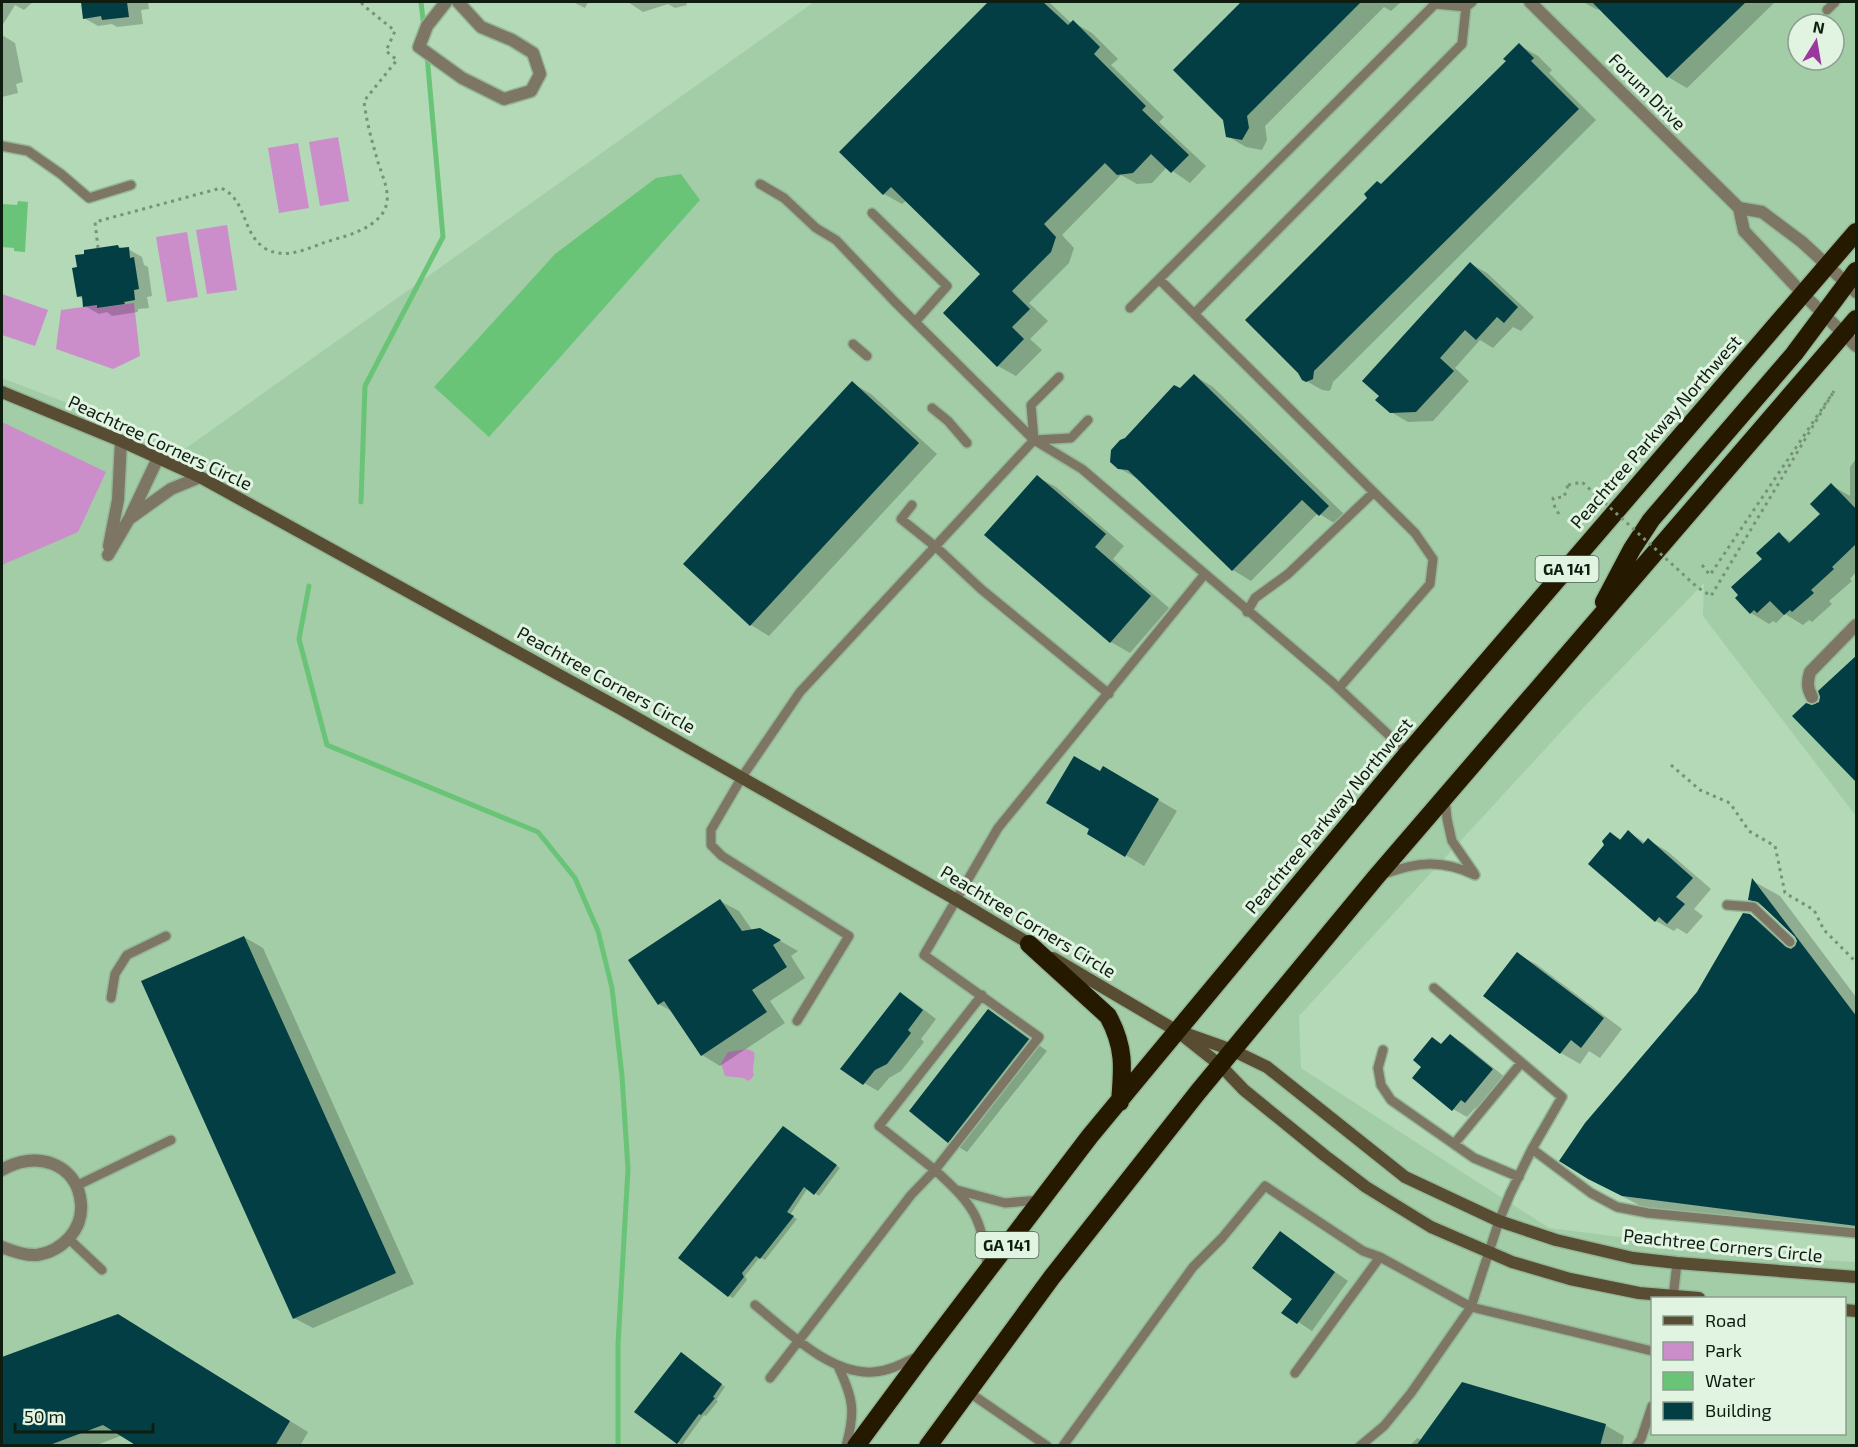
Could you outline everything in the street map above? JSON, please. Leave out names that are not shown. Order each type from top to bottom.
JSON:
[{"type":"highway","name":"Peachtree Parkway Northwest","points":[[856,1444],[1090,1136],[1408,753],[1857,232]]},
{"type":"highway","points":[[1594,623],[1632,549],[1652,520],[1853,282]]},
{"type":"highway","name":"GA 141","points":[[928,1446],[1052,1277],[1232,1050],[1376,877],[1594,623],[1850,340],[1857,319]]},
{"type":"highway","points":[[1029,944],[1108,1016],[1122,1050],[1120,1102]]},
{"type":"street","points":[[446,2],[427,26],[419,47],[462,78],[504,99],[531,91],[540,74],[532,53],[512,40],[481,27],[458,2]]},
{"type":"street","name":"Forum Drive","points":[[1530,2],[1739,208],[1744,231],[1850,340]]},
{"type":"street","name":"Forum Drive","points":[[1739,208],[1762,212],[1853,282]]},
{"type":"street","name":"Peachtree Corners Circle","points":[[2,392],[121,441],[200,477],[742,777],[955,899],[1177,1031],[1220,1065],[1267,1110],[1366,1187],[1431,1227],[1490,1253],[1570,1280],[1673,1297]]},
{"type":"street","points":[[121,441],[118,500],[108,555],[129,519],[158,458]]},
{"type":"street","points":[[129,519],[171,489],[200,477]]},
{"type":"street","points":[[1812,697],[1808,691],[1807,682],[1810,672],[1857,625]]},
{"type":"street","name":"Peachtree Corners Circle","points":[[1177,1031],[1232,1050],[1267,1067],[1405,1178],[1499,1221],[1556,1240],[1633,1258],[1857,1276]]},
{"type":"street","points":[[2,1170],[12,1164],[30,1159],[49,1162],[65,1171],[76,1186],[81,1204],[78,1223],[69,1239],[54,1250],[35,1255],[17,1253],[2,1247]]},
{"type":"lane","points":[[1827,10],[1835,2]]},
{"type":"lane","points":[[1130,308],[1435,4],[1469,4],[1462,44],[1194,314]]},
{"type":"lane","points":[[2,146],[28,151],[61,174],[89,198],[131,185]]},
{"type":"lane","points":[[760,184],[784,198],[816,228],[836,240],[1034,440],[1082,470],[1339,688],[1408,753]]},
{"type":"lane","points":[[872,213],[947,286],[916,321]]},
{"type":"lane","points":[[1159,279],[1415,533],[1433,559],[1430,584],[1339,688]]},
{"type":"lane","points":[[853,344],[867,356]]},
{"type":"lane","points":[[1034,440],[1031,405],[1059,377]]},
{"type":"lane","points":[[932,408],[948,421],[967,442]]},
{"type":"lane","points":[[797,1021],[849,936],[722,856],[711,845],[711,830],[742,777],[800,692],[1034,440],[1071,438],[1088,420]]},
{"type":"lane","points":[[1247,612],[1255,598],[1288,574],[1374,492]]},
{"type":"lane","points":[[912,505],[901,519],[936,547],[981,589],[1110,694]]},
{"type":"lane","points":[[770,1378],[911,1195],[935,1170],[1039,1037],[924,955],[998,828],[1110,694],[1204,575]]},
{"type":"lane","points":[[1376,877],[1419,863],[1457,866],[1475,875],[1452,842],[1445,797]]},
{"type":"lane","points":[[1727,904],[1753,907],[1790,942]]},
{"type":"lane","points":[[111,998],[115,974],[127,955],[166,936]]},
{"type":"lane","points":[[1360,1446],[1384,1426],[1411,1393],[1471,1307],[1499,1221],[1532,1149],[1562,1097],[1434,988]]},
{"type":"lane","points":[[982,995],[879,1126],[957,1190],[978,1220],[985,1242],[987,1271]]},
{"type":"lane","points":[[1383,1050],[1378,1068],[1381,1085],[1391,1100],[1474,1158],[1520,1177]]},
{"type":"lane","points":[[1454,1144],[1521,1063]]},
{"type":"lane","points":[[76,1186],[171,1140]]},
{"type":"lane","points":[[1532,1149],[1591,1193],[1617,1207],[1648,1213],[1857,1233]]},
{"type":"lane","points":[[1062,1446],[1193,1267],[1222,1238],[1265,1186],[1363,1251],[1380,1257],[1471,1307],[1651,1352]]},
{"type":"lane","points":[[957,1190],[1005,1203],[1043,1199]]},
{"type":"lane","points":[[69,1239],[102,1270]]},
{"type":"lane","points":[[1295,1373],[1380,1257]]},
{"type":"lane","points":[[1673,1297],[1677,1263]]},
{"type":"lane","points":[[755,1305],[798,1340],[838,1366],[866,1372],[884,1371],[924,1353]]},
{"type":"lane","points":[[838,1366],[849,1390],[856,1444]]},
{"type":"lane","points":[[967,1391],[1047,1446]]},
{"type":"lane","points":[[1636,1446],[1651,1412]]},
{"type":"path","points":[[98,248],[95,222],[221,188],[232,193],[257,243],[268,250],[282,254],[297,253],[368,227],[380,218],[388,192],[376,157],[364,101],[397,60],[386,51],[395,31],[361,2]]},
{"type":"path","points":[[1558,514],[1553,498],[1564,497],[1568,485],[1582,482],[1697,587],[1711,596],[1834,391],[1710,575],[1702,565]]},
{"type":"path","points":[[1671,765],[1700,790],[1730,803],[1749,831],[1775,846],[1785,893],[1814,910],[1824,930],[1857,962]]},
{"type":"shaded area","points":[[814,2],[1856,2],[1856,816],[1703,616],[1704,583],[1582,709],[1299,1016],[1301,1068],[1549,1228],[1785,1258],[1856,1262],[1856,1445],[2,1445],[2,378],[182,451]]},
{"type":"green space","points":[[338,137],[349,201],[320,206],[309,142]]},
{"type":"green space","points":[[298,143],[309,208],[279,213],[268,148]]},
{"type":"green space","points":[[227,225],[237,290],[207,294],[196,230]]},
{"type":"green space","points":[[187,232],[198,297],[167,302],[156,237]]},
{"type":"green space","points":[[2,294],[48,310],[35,346],[2,335]]},
{"type":"green space","points":[[134,303],[140,356],[113,369],[56,349],[61,310]]},
{"type":"green space","points":[[2,422],[106,472],[78,532],[2,565]]},
{"type":"green space","points":[[747,1049],[754,1052],[754,1075],[749,1081],[725,1076],[721,1063],[728,1052]]},
{"type":"water","points":[[681,174],[700,200],[489,437],[434,387],[555,254],[656,178]]},
{"type":"water","points":[[18,201],[28,202],[25,252],[2,247],[2,204],[17,205]]},
{"type":"building","points":[[81,2],[127,2],[129,17],[102,20],[101,16],[83,19]]},
{"type":"building","points":[[988,2],[1043,2],[1068,25],[1073,20],[1100,47],[1094,54],[1146,106],[1142,110],[1189,155],[1171,173],[1151,154],[1133,173],[1117,175],[1105,163],[1044,224],[1056,237],[1051,252],[1012,291],[1030,309],[1012,327],[1024,339],[997,367],[943,313],[980,274],[891,187],[883,195],[839,152]]},
{"type":"building","points":[[1241,2],[1361,2],[1247,116],[1249,128],[1242,140],[1226,137],[1223,120],[1173,70]]},
{"type":"building","points":[[1592,2],[1746,2],[1667,78]]},
{"type":"building","points":[[1519,43],[1534,58],[1531,61],[1579,109],[1314,371],[1313,379],[1306,382],[1302,380],[1298,373],[1245,320],[1367,198],[1364,194],[1377,181],[1381,184],[1506,61],[1503,59]]},
{"type":"building","points":[[118,245],[119,248],[129,247],[130,258],[134,257],[139,289],[134,290],[135,300],[124,302],[125,304],[97,308],[97,305],[83,307],[82,296],[77,297],[72,268],[77,267],[75,255],[84,254],[84,250]]},
{"type":"building","points":[[1470,262],[1518,307],[1504,323],[1497,317],[1476,340],[1465,330],[1440,358],[1454,371],[1416,412],[1390,413],[1375,400],[1379,396],[1362,381]]},
{"type":"building","points":[[1194,374],[1329,506],[1319,516],[1302,500],[1232,571],[1128,470],[1118,469],[1110,462],[1111,450],[1120,440],[1125,438],[1174,385],[1180,388]]},
{"type":"building","points":[[852,381],[919,443],[750,626],[683,564]]},
{"type":"building","points":[[1037,475],[1106,534],[1095,547],[1151,596],[1110,643],[984,535]]},
{"type":"building","points":[[1831,483],[1857,510],[1857,543],[1811,590],[1814,593],[1792,612],[1790,610],[1784,615],[1770,601],[1757,613],[1754,610],[1750,614],[1735,598],[1738,595],[1731,587],[1762,559],[1756,553],[1779,532],[1789,543],[1820,514],[1810,504]]},
{"type":"building","points":[[1857,655],[1857,783],[1792,716],[1806,703],[1812,705],[1819,702],[1818,691]]},
{"type":"building","points":[[1074,756],[1100,771],[1103,766],[1159,799],[1125,857],[1087,834],[1089,829],[1046,803]]},
{"type":"building","points":[[1628,830],[1643,844],[1648,838],[1693,878],[1676,897],[1685,904],[1667,924],[1659,917],[1655,922],[1588,864],[1604,845],[1602,841],[1610,832],[1620,840]]},
{"type":"building","points":[[1752,878],[1857,1017],[1857,1226],[1622,1196],[1559,1161],[1585,1123],[1697,992],[1743,913],[1750,914],[1786,947],[1791,949],[1795,946],[1797,941],[1795,937],[1758,902],[1748,900]]},
{"type":"building","points":[[720,899],[742,931],[760,928],[781,940],[773,945],[787,967],[752,990],[767,1012],[701,1056],[664,1001],[658,1005],[628,960]]},
{"type":"building","points":[[244,936],[396,1273],[293,1319],[141,981]]},
{"type":"building","points":[[1517,952],[1604,1018],[1581,1048],[1571,1040],[1560,1054],[1483,996]]},
{"type":"building","points":[[900,992],[923,1010],[908,1030],[911,1033],[887,1064],[875,1070],[863,1085],[840,1069]]},
{"type":"building","points":[[988,1009],[1029,1039],[948,1143],[909,1111]]},
{"type":"building","points":[[1450,1034],[1493,1069],[1465,1103],[1461,1100],[1452,1111],[1412,1078],[1421,1067],[1413,1060],[1432,1037],[1441,1044]]},
{"type":"building","points":[[783,1126],[837,1165],[814,1195],[804,1187],[787,1212],[794,1216],[760,1259],[756,1256],[742,1273],[744,1277],[728,1297],[678,1258]]},
{"type":"building","points":[[1280,1231],[1335,1272],[1297,1324],[1281,1313],[1292,1299],[1252,1268]]},
{"type":"building","points":[[118,1314],[290,1421],[275,1446],[137,1446],[103,1425],[47,1446],[2,1446],[2,1357]]},
{"type":"building","points":[[681,1352],[722,1384],[713,1397],[715,1398],[701,1415],[699,1414],[677,1444],[634,1412]]},
{"type":"building","points":[[1462,1382],[1606,1424],[1600,1446],[1416,1446]]},
{"type":"waterway","points":[[421,2],[424,28]]},
{"type":"waterway","points":[[361,502],[365,386],[443,237],[427,55]]},
{"type":"waterway","points":[[309,586],[299,639],[327,745],[538,832],[575,878],[598,931],[612,988],[622,1076],[628,1169],[618,1344],[618,1446]]}]
